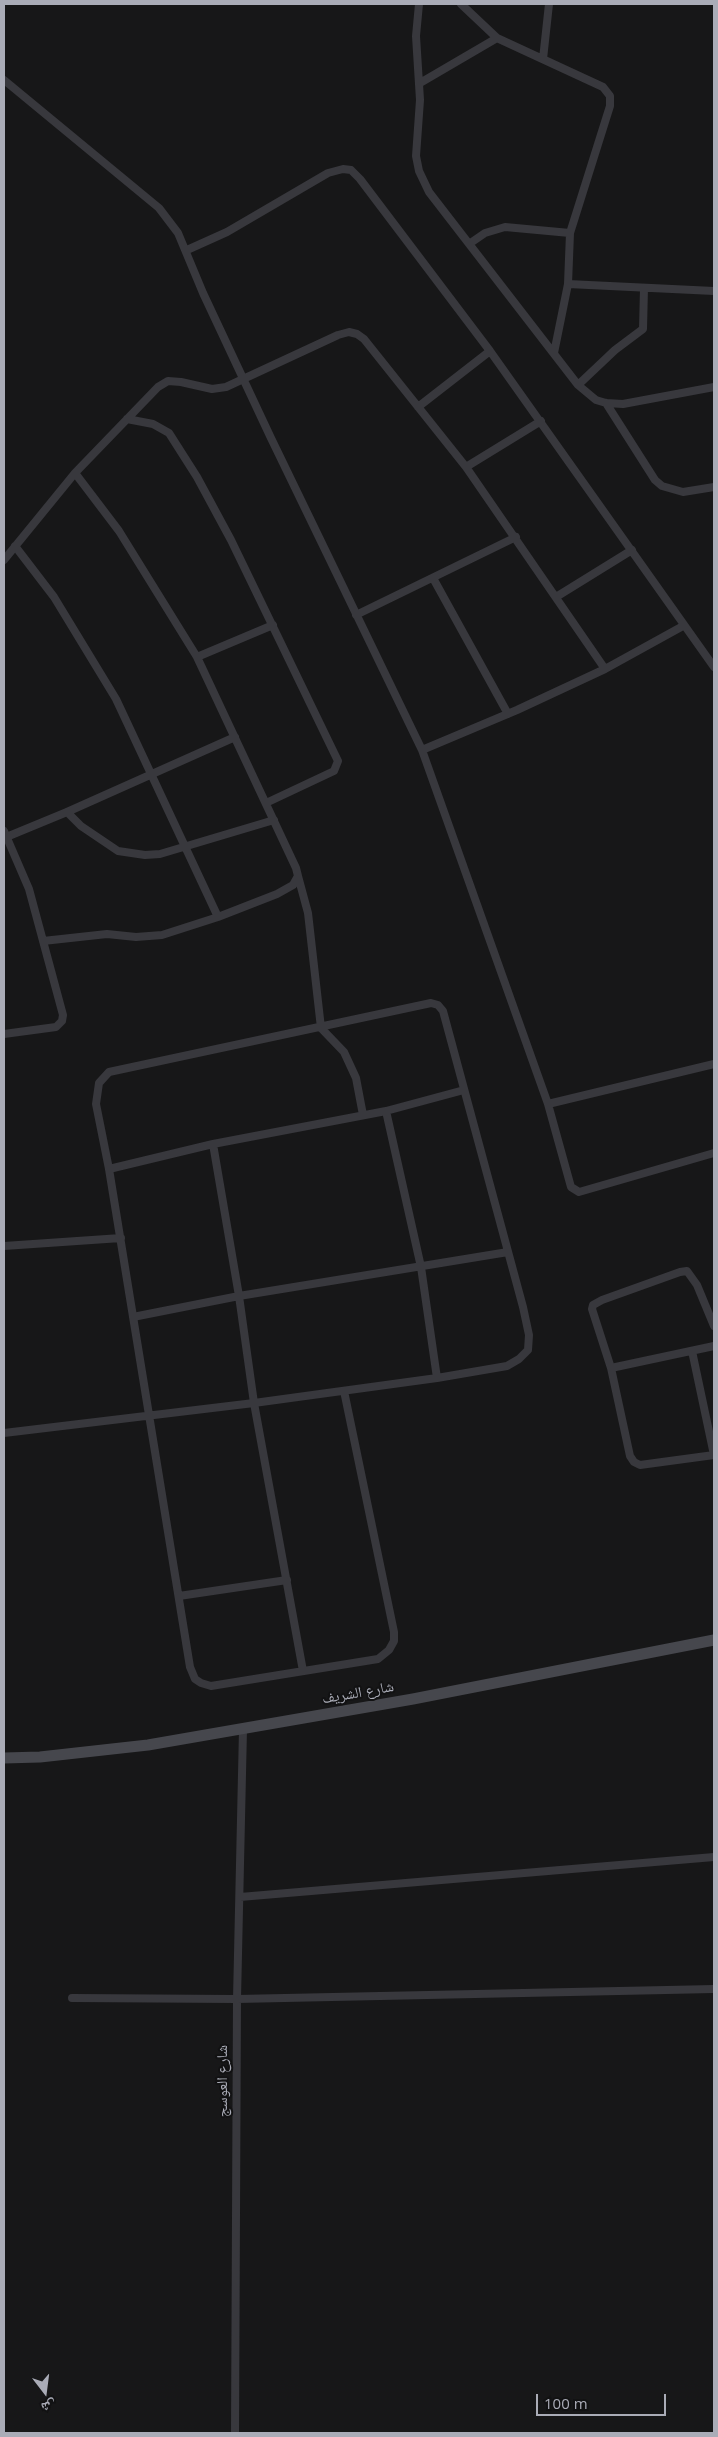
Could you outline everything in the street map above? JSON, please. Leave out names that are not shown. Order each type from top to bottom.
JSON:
[{"type":"main road","name":"شارع الشريف","points":[[4,1758],[40,1757],[148,1744],[243,1729],[413,1699],[714,1640]]},
{"type":"street","points":[[419,4],[416,36],[420,83],[416,156],[419,171],[429,192],[469,244],[578,385],[596,400],[606,403],[623,404],[714,387]]},
{"type":"street","points":[[461,4],[497,38],[603,87],[610,96],[610,106],[570,233],[568,284],[554,353]]},
{"type":"street","points":[[543,59],[549,4]]},
{"type":"street","points":[[420,83],[497,38]]},
{"type":"street","points":[[4,80],[159,208],[171,222],[187,250],[195,275],[244,380],[422,750],[548,1104],[568,1181],[575,1191],[579,1192],[714,1153]]},
{"type":"street","points":[[187,250],[227,232],[328,174],[344,169],[351,170],[360,179],[490,351],[632,550],[683,626],[714,667]]},
{"type":"street","points":[[469,244],[485,232],[505,227],[570,233]]},
{"type":"street","points":[[568,284],[714,292]]},
{"type":"street","points":[[578,385],[615,350],[643,329],[644,288]]},
{"type":"street","points":[[4,560],[76,472],[158,387],[168,381],[181,382],[212,390],[244,380],[338,335],[349,332],[357,334],[364,339],[466,467],[516,537],[605,669]]},
{"type":"street","points":[[418,407],[490,351]]},
{"type":"street","points":[[606,403],[654,480],[662,486],[683,492],[714,487]]},
{"type":"street","points":[[127,419],[158,426],[176,442],[231,540],[338,762],[334,771],[266,803]]},
{"type":"street","points":[[466,467],[541,421]]},
{"type":"street","points":[[76,472],[119,531],[196,658],[274,820],[298,876],[308,913],[321,1028],[344,1052],[356,1078],[362,1115]]},
{"type":"street","points":[[356,615],[516,537]]},
{"type":"street","points":[[16,546],[54,597],[116,699],[218,917]]},
{"type":"street","points":[[556,597],[632,550]]},
{"type":"street","points":[[433,578],[508,714]]},
{"type":"street","points":[[196,658],[273,625]]},
{"type":"street","points":[[422,750],[508,714],[605,669],[683,626]]},
{"type":"street","points":[[4,1034],[46,1030],[59,1026],[63,1015],[29,889],[5,835],[67,812],[235,737]]},
{"type":"street","points":[[67,812],[93,835],[118,852],[145,855],[185,847],[274,820]]},
{"type":"street","points":[[43,941],[107,934],[149,938],[218,917],[277,894],[293,885],[298,876]]},
{"type":"street","points":[[4,1433],[149,1415],[254,1403],[436,1378],[508,1366],[520,1359],[528,1350],[529,1335],[523,1307],[443,1011],[438,1005],[431,1003],[110,1072],[99,1083],[96,1104],[121,1238],[133,1317],[149,1415],[179,1596],[190,1667],[195,1679],[201,1683],[211,1686],[378,1659],[389,1650],[394,1641],[394,1632],[344,1391]]},
{"type":"street","points":[[548,1104],[714,1064]]},
{"type":"street","points":[[109,1169],[213,1144],[386,1111],[464,1090]]},
{"type":"street","points":[[386,1111],[421,1267],[436,1378]]},
{"type":"street","points":[[213,1144],[239,1296],[254,1403],[303,1671]]},
{"type":"street","points":[[4,1246],[121,1238]]},
{"type":"street","points":[[133,1317],[239,1296],[508,1252]]},
{"type":"street","points":[[692,1351],[714,1455],[640,1465],[634,1462],[630,1456],[611,1368],[592,1309],[594,1305],[602,1300],[686,1271],[697,1285],[714,1326]]},
{"type":"street","points":[[611,1368],[714,1346]]},
{"type":"street","points":[[179,1596],[287,1580]]},
{"type":"street","name":"شارع العوسج","points":[[234,2433],[238,1999],[243,1729]]},
{"type":"street","points":[[240,1897],[714,1857]]},
{"type":"street","points":[[72,1998],[238,1999],[714,1989]]}]
